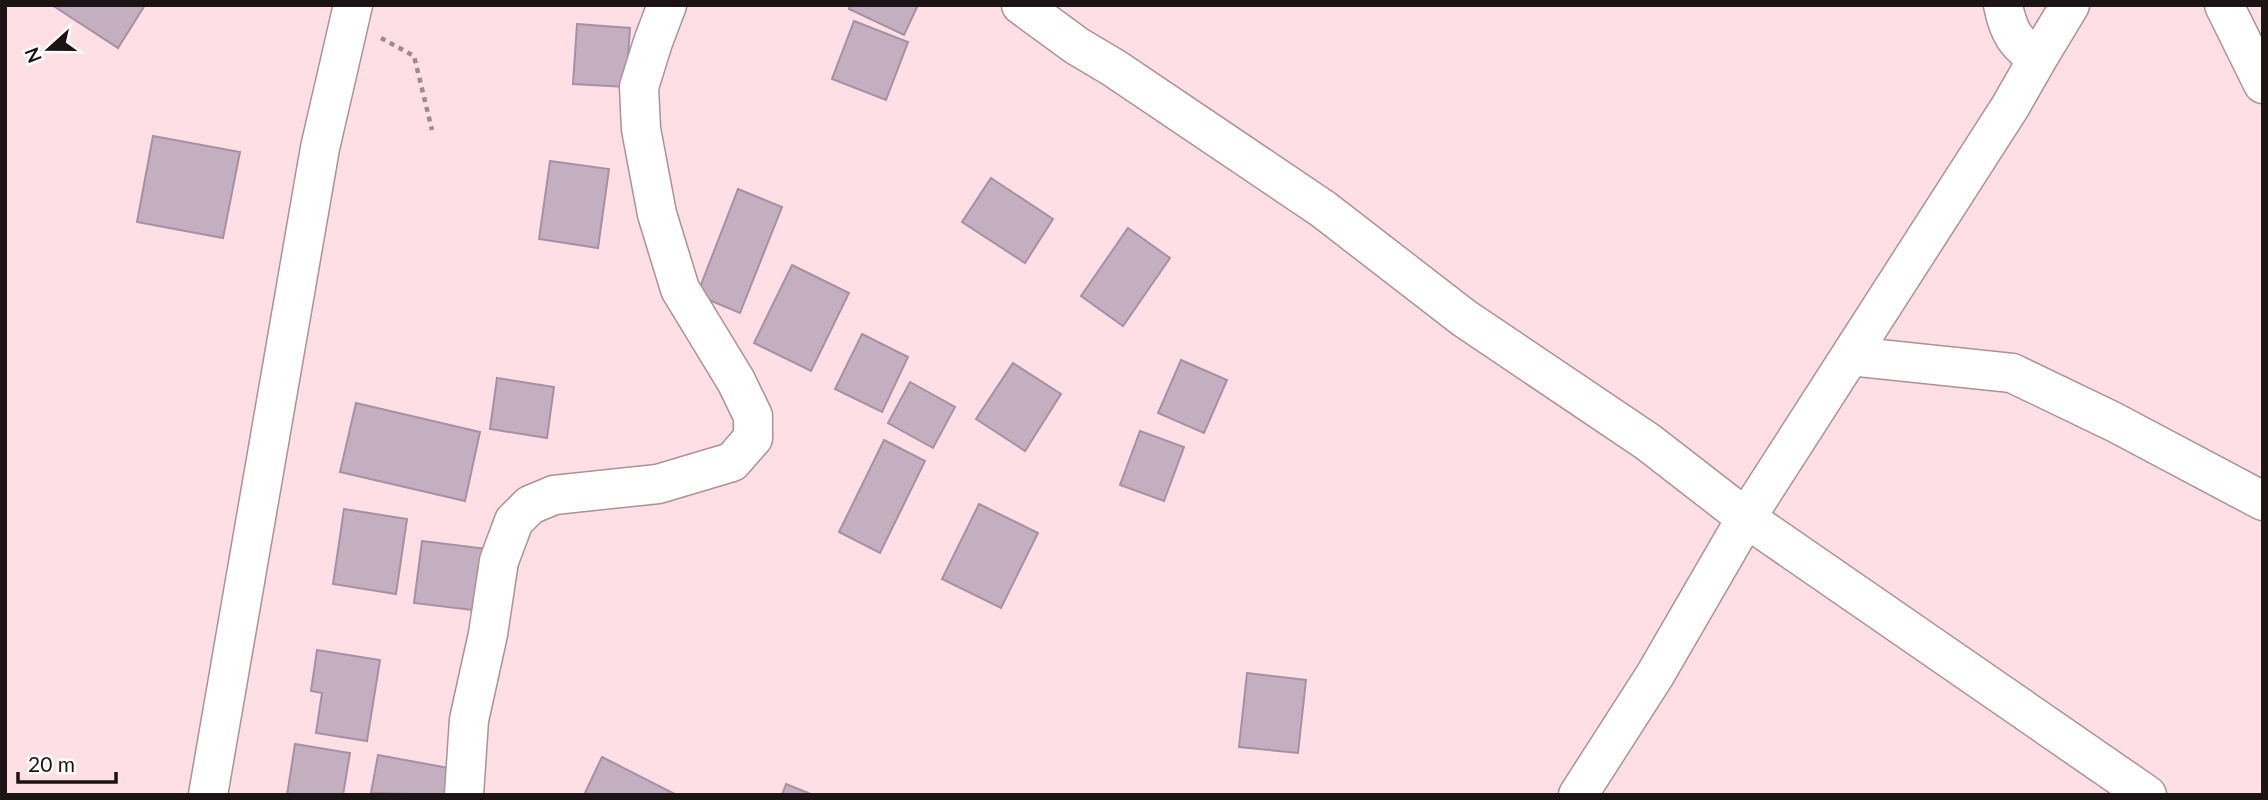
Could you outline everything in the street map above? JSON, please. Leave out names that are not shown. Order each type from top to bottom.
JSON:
[{"type":"street","points":[[464,795],[469,720],[488,634],[499,561],[514,521],[530,505],[554,495],[658,484],[732,462],[753,438],[753,416],[680,289],[655,201],[641,129],[639,87],[667,5]]},
{"type":"street","points":[[1021,5],[1077,46],[1114,68],[1322,209],[1464,318],[1648,442],[1746,519],[2147,795]]},
{"type":"street","points":[[2003,5],[2011,32],[2022,48],[2038,58]]},
{"type":"street","points":[[1578,795],[1656,675],[1746,519],[2010,107],[2070,5]]},
{"type":"street","points":[[2224,5],[2263,84]]},
{"type":"street","points":[[208,795],[320,148],[351,13]]},
{"type":"street","points":[[1850,356],[2012,373],[2114,422],[2263,501]]},
{"type":"path","points":[[351,13],[414,56],[432,130]]},
{"type":"building","points":[[52,5],[145,5],[118,48]]},
{"type":"building","points":[[850,5],[918,5],[904,35],[849,9]]},
{"type":"building","points":[[854,21],[908,42],[886,100],[832,79]]},
{"type":"building","points":[[577,24],[630,28],[626,87],[573,84]]},
{"type":"building","points":[[153,136],[240,152],[223,238],[137,222]]},
{"type":"building","points":[[550,161],[609,169],[598,248],[539,239]]},
{"type":"building","points":[[991,178],[1053,219],[1025,263],[962,222]]},
{"type":"building","points":[[738,189],[782,207],[740,313],[697,295]]},
{"type":"building","points":[[1128,228],[1170,258],[1123,326],[1081,296]]},
{"type":"building","points":[[792,265],[849,293],[811,371],[754,343]]},
{"type":"building","points":[[862,334],[908,357],[882,412],[835,389]]},
{"type":"building","points":[[1181,360],[1227,380],[1204,433],[1158,413]]},
{"type":"building","points":[[1013,363],[1061,394],[1025,451],[976,419]]},
{"type":"building","points":[[497,378],[554,387],[547,438],[490,429]]},
{"type":"building","points":[[910,382],[955,407],[933,448],[888,423]]},
{"type":"building","points":[[356,403],[480,432],[465,501],[340,472]]},
{"type":"building","points":[[1140,431],[1184,447],[1164,501],[1120,485]]},
{"type":"building","points":[[884,440],[925,461],[880,553],[839,532]]},
{"type":"building","points":[[979,504],[1038,533],[1001,608],[942,579]]},
{"type":"building","points":[[344,509],[407,519],[396,594],[333,584]]},
{"type":"building","points":[[422,541],[488,549],[480,611],[414,603]]},
{"type":"building","points":[[317,650],[380,660],[367,741],[316,733],[322,693],[311,691]]},
{"type":"building","points":[[1247,673],[1306,680],[1298,753],[1239,747]]},
{"type":"building","points":[[295,744],[350,753],[343,795],[287,795]]},
{"type":"building","points":[[378,755],[454,769],[450,795],[371,793]]},
{"type":"building","points":[[602,757],[675,794],[675,795],[584,795]]},
{"type":"building","points":[[786,784],[813,795],[782,795]]}]
